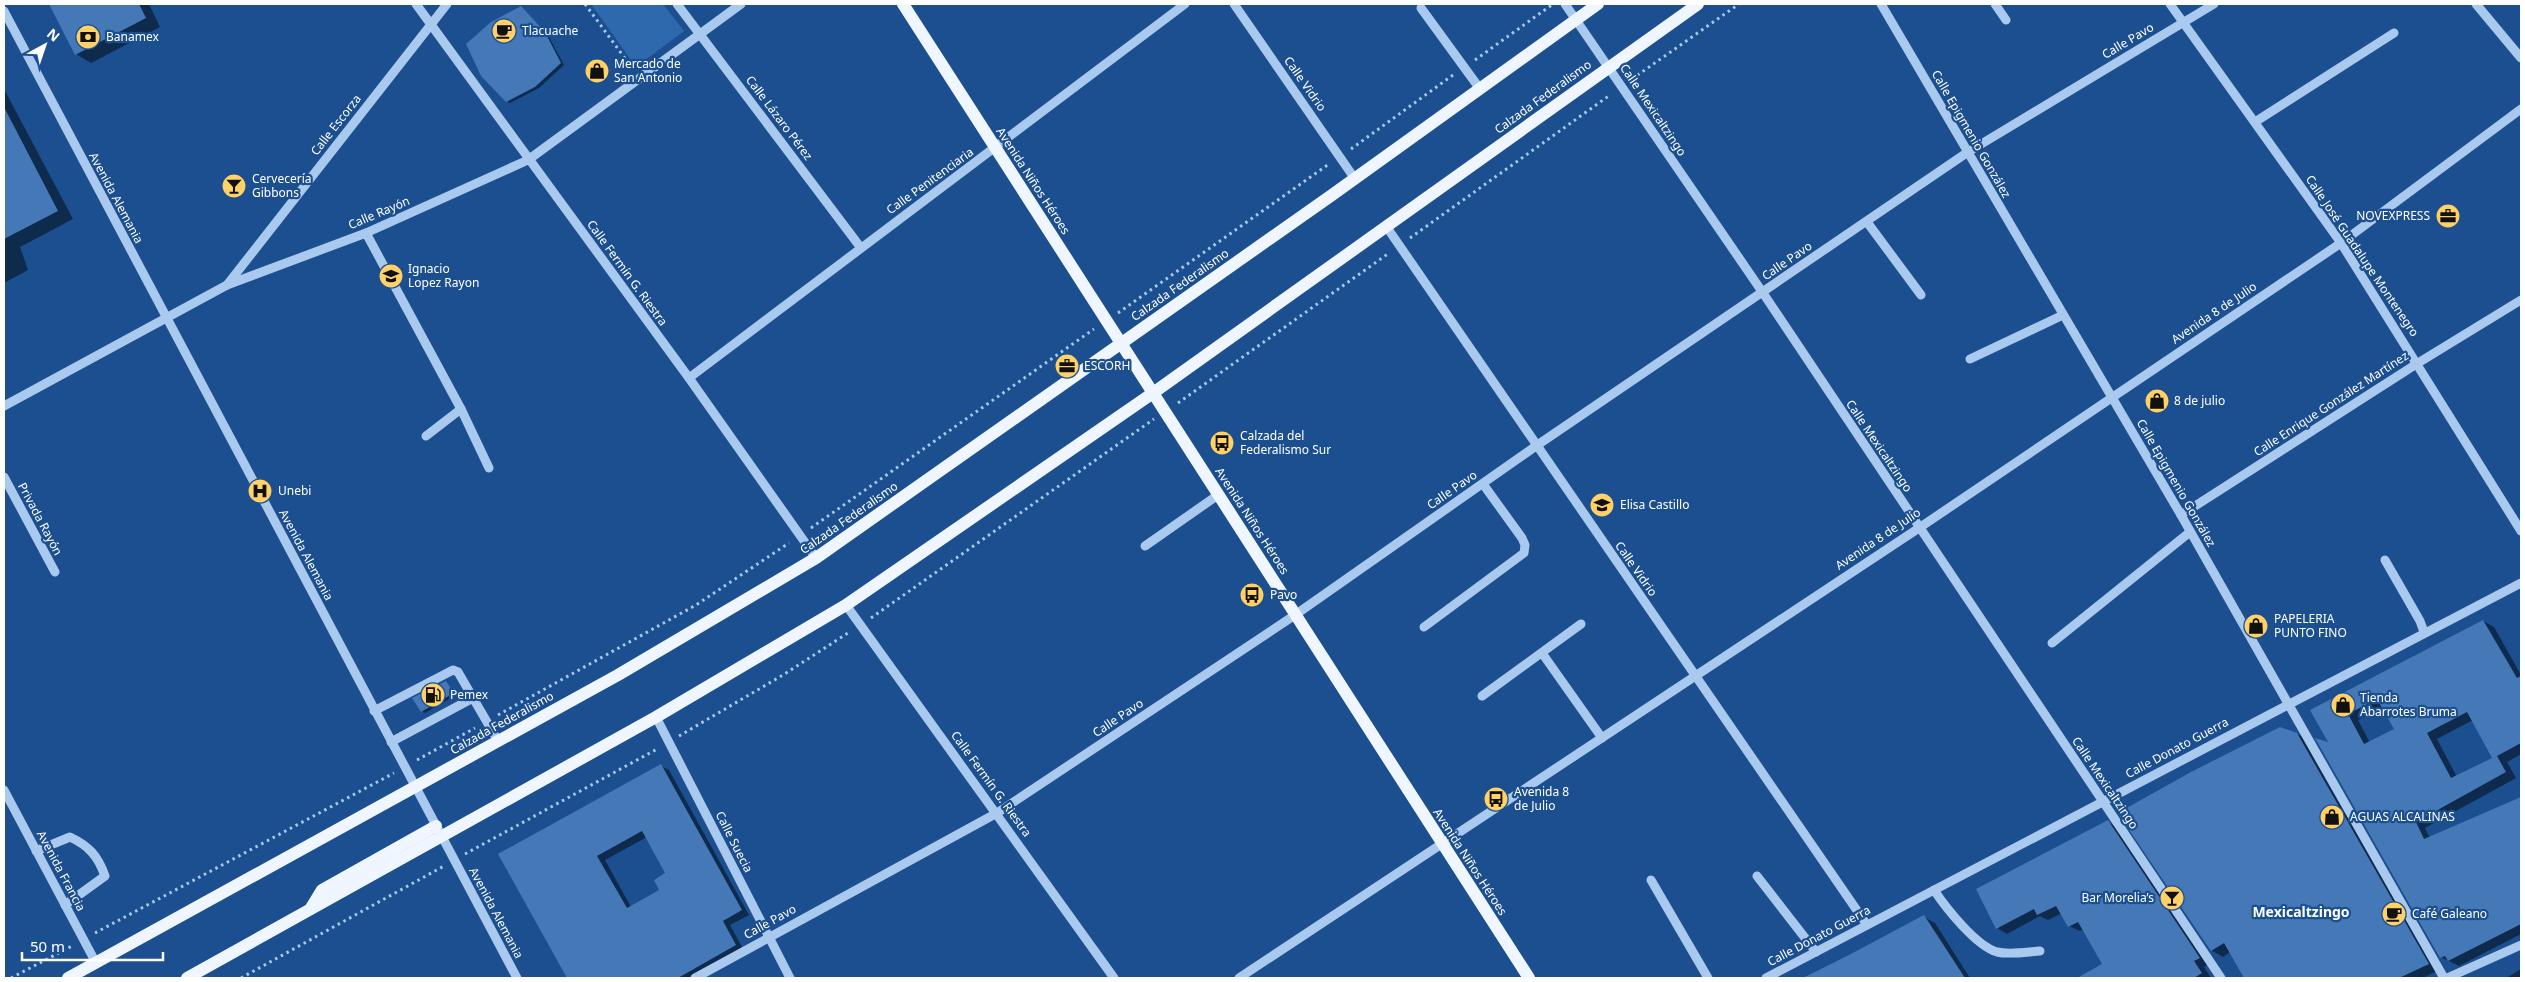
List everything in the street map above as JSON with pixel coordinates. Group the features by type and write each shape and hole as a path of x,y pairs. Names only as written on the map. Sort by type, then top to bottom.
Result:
{"main road":[{"name":"Avenida Niños Héroes","path":"903,4 1529,978"},
{"name":"Calzada Federalismo","path":"68,978 618,675 816,558 1355,179 1598,4"},
{"name":"Calzada Federalismo","path":"187,978 310,910 439,832 656,717 846,605 1153,393 1698,4"}],"street":[{"name":"Calle Fermín G. Riestra","path":"416,4 528,160 689,378 816,558"},
{"name":"Calle Escorza","path":"226,285 447,4"},
{"name":"Calle Lázaro Pérez","path":"678,4 861,248"},
{"name":"Calle Rayón","path":"4,406 226,285 366,233 528,160 741,4"},
{"name":"Calle Penitenciaria","path":"689,378 1185,4"},
{"name":"Calle Vidrio","path":"1234,4 1355,179"},
{"name":"Calle Mexicaltzingo","path":"1565,4 1763,293 2221,978"},
{"name":"Calle Epigmenio González","path":"1880,4 2181,515 2446,978"},
{"path":"1995,4 2006,20"},
{"name":"Calle José Guadalupe Montenegro","path":"2170,4 2341,243 2418,363 2521,532"},
{"name":"Calle Pavo","path":"694,978 997,813 1295,615 1536,446 1968,152 2214,4"},
{"path":"2476,4 2521,58"},
{"path":"1421,8 1480,89"},
{"name":"Avenida Alemania","path":"4,11 517,978"},
{"path":"2254,122 2394,33"},
{"name":"Avenida 8 de Julio","path":"1239,978 1919,528 2341,243 2521,109"},
{"path":"1866,222 1921,295"},
{"name":"Calle Vidrio","path":"1386,226 1867,925"},
{"path":"366,233 461,410 489,468"},
{"name":"Calle Enrique González Martínez","path":"2181,515 2418,363 2521,300"},
{"path":"1970,360 2063,315"},
{"path":"426,436 461,410"},
{"name":"Privada Rayón","path":"4,477 55,572"},
{"path":"1424,627 1524,552 1525,545 1522,538 1483,484"},
{"path":"1145,546 1218,495"},
{"path":"2052,643 2190,532"},
{"path":"2385,560 2420,620 2424,632"},
{"name":"Calle Donato Guerra","path":"1766,978 2424,632 2521,583"},
{"name":"Calle Fermín G. Riestra","path":"846,605 1114,978"},
{"path":"1482,696 1581,624"},
{"path":"1542,652 1602,738"},
{"path":"374,711 453,670 458,672 498,741"},
{"path":"391,742 473,698"},
{"name":"Calle Suecia","path":"656,717 790,978"},
{"name":"Avenida Francia","path":"4,790 96,964"},
{"path":"36,851 70,838 86,845 100,860 105,876 65,905"},
{"path":"1757,876 1816,952"},
{"path":"1651,880 1708,978"},
{"path":"1934,890 1946,906 1987,948 2009,953 2040,951"},
{"path":"2446,978 2521,946"}],"path":[{"path":"585,4 639,79"}],"shaded area":[{"path":"591,4 663,4 684,31 636,67"}],"building":[{"name":"Banamex","path":"49,4 139,4 146,18 75,55"},
{"path":"521,6 545,32 561,63 535,87 506,102 481,76 466,44 491,22"},
{"path":"4,107 58,211 4,239"},
{"path":"2483,620 2517,678 2521,676 2521,743 2497,756 2506,772 2416,822 2424,839 2521,797 2521,924 2448,961 2445,956 2440,958 2315,738 2328,742 2310,710","holes":["2377,699 2394,729 2364,744 2348,714","2467,712 2492,758 2451,778 2427,733"]},
{"name":"Pemex","path":"446,681 454,693 421,712 412,698"},
{"path":"2280,727 2297,733 2429,964 2399,978 2244,978 2224,943 2211,951 2119,815 2124,812 2123,810 2191,772"},
{"path":"661,764 742,910 723,921 736,945 678,978 567,978 498,854","holes":["642,831 665,873 654,880 659,890 627,908 597,856"]},
{"path":"2108,820 2200,958 2194,961 2202,973 2194,978 2077,978 2102,964 2078,922 2068,927 2056,906 2037,915 2034,909 1996,929 1976,889"},
{"path":"1924,915 1965,978 1803,978 1849,955"}],"place":[{"name":"Tlacuache","path":"504,31"},
{"name":"Banamex","path":"88,37"},
{"name":"Mercado de San Antonio","path":"597,71"},
{"name":"Cervecería Gibbons","path":"234,186"},
{"name":"NOVEXPRESS","path":"2448,216"},
{"name":"Ignacio Lopez Rayon","path":"391,276"},
{"name":"ESCORH","path":"1067,366"},
{"name":"8 de julio","path":"2157,401"},
{"name":"Calzada del Federalismo Sur","path":"1222,443"},
{"name":"Unebi","path":"260,491"},
{"name":"Elisa Castillo","path":"1602,505"},
{"name":"Pavo","path":"1252,595"},
{"name":"PAPELERIA PUNTO FINO","path":"2256,626"},
{"name":"Pemex","path":"433,695"},
{"name":"Tienda Abarrotes Bruma","path":"2343,705"},
{"name":"Avenida 8 de Julio","path":"1496,799"},
{"name":"AGUAS ALCALINAS","path":"2332,817"},
{"name":"Bar Morelia’s","path":"2172,898"},
{"name":"Café Galeano","path":"2394,914"}],"district":[{"name":"Mexicaltzingo","path":"2301,912"}]}
